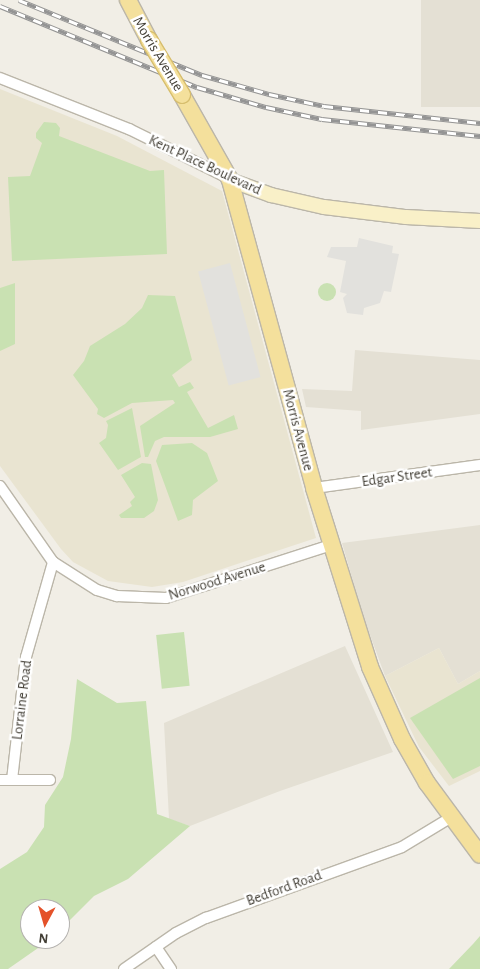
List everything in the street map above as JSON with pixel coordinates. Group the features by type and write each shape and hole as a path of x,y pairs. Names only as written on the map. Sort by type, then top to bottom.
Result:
{"main road":[{"name":"Morris Avenue","path":"128,0 230,180 314,488 370,667 392,718 450,818 480,855"}],"street":[{"name":"Kent Place Boulevard","path":"0,78 129,129 230,180 271,195 324,207 406,217 480,221"},
{"name":"Edgar Street","path":"314,488 480,465"},
{"name":"Norwood Avenue","path":"0,486 52,562 97,590 135,599 159,598 331,546"},
{"name":"Lorraine Road","path":"12,780 26,657 52,562"},
{"path":"0,780 50,780"},
{"name":"Bedford Road","path":"124,969 176,933 226,909 415,841 450,818"},
{"path":"156,947 171,969"}],"shaded area":[{"path":"421,0 480,0 480,107 421,107"},
{"path":"0,89 117,136 222,191 316,538 183,582 152,587 108,581 73,562 61,549 0,466"},
{"path":"359,238 393,246 392,253 399,254 391,292 384,291 380,303 364,308 363,315 347,313 343,298 347,294 340,292 346,261 327,257 331,247 357,247"},
{"path":"230,263 261,377 229,386 198,272"},
{"path":"355,350 480,360 480,414 361,430 361,411 306,407 302,389 352,391"},
{"path":"480,525 480,671 458,684 439,648 385,676 363,616 342,543"},
{"path":"345,646 393,752 280,791 190,826 169,819 164,723"},
{"path":"439,648 458,684 480,671 480,771 449,786 419,747 385,676"}],"green space":[{"path":"44,122 56,123 60,128 59,136 150,171 164,170 167,254 12,261 8,177 30,176 42,143 36,138 36,133"},
{"path":"15,283 15,344 0,351 0,288"},
{"path":"323,283 331,283 336,288 334,299 323,301 318,296 318,288"},
{"path":"148,295 175,296 192,360 172,375 179,387 190,382 194,388 187,392 208,428 234,415 238,429 210,437 164,437 155,441 148,457 145,457 140,426 175,403 173,400 132,403 104,418 97,414 98,409 73,375 84,361 90,346 125,324 142,308"},
{"path":"132,408 141,457 118,470 99,443 106,438 108,425 106,421"},
{"path":"192,443 207,453 218,481 193,500 192,515 178,521 156,461 162,445"},
{"path":"142,463 151,464 158,500 154,511 144,518 121,518 119,515 132,506 130,502 135,497 121,475"},
{"path":"184,632 190,686 162,689 156,635"},
{"path":"480,678 480,766 453,779 410,718"},
{"path":"77,679 117,703 146,701 157,814 190,826 128,879 94,896 70,920 70,899 20,899 20,949 37,949 8,969 0,969 0,869 27,852 44,827 45,805 63,777 71,739"},
{"path":"480,936 480,969 449,969 473,944"}],"railway":[{"path":"19,0 202,75 269,94 324,106 480,123"},
{"path":"0,6 197,87 266,107 322,119 480,136"}]}
